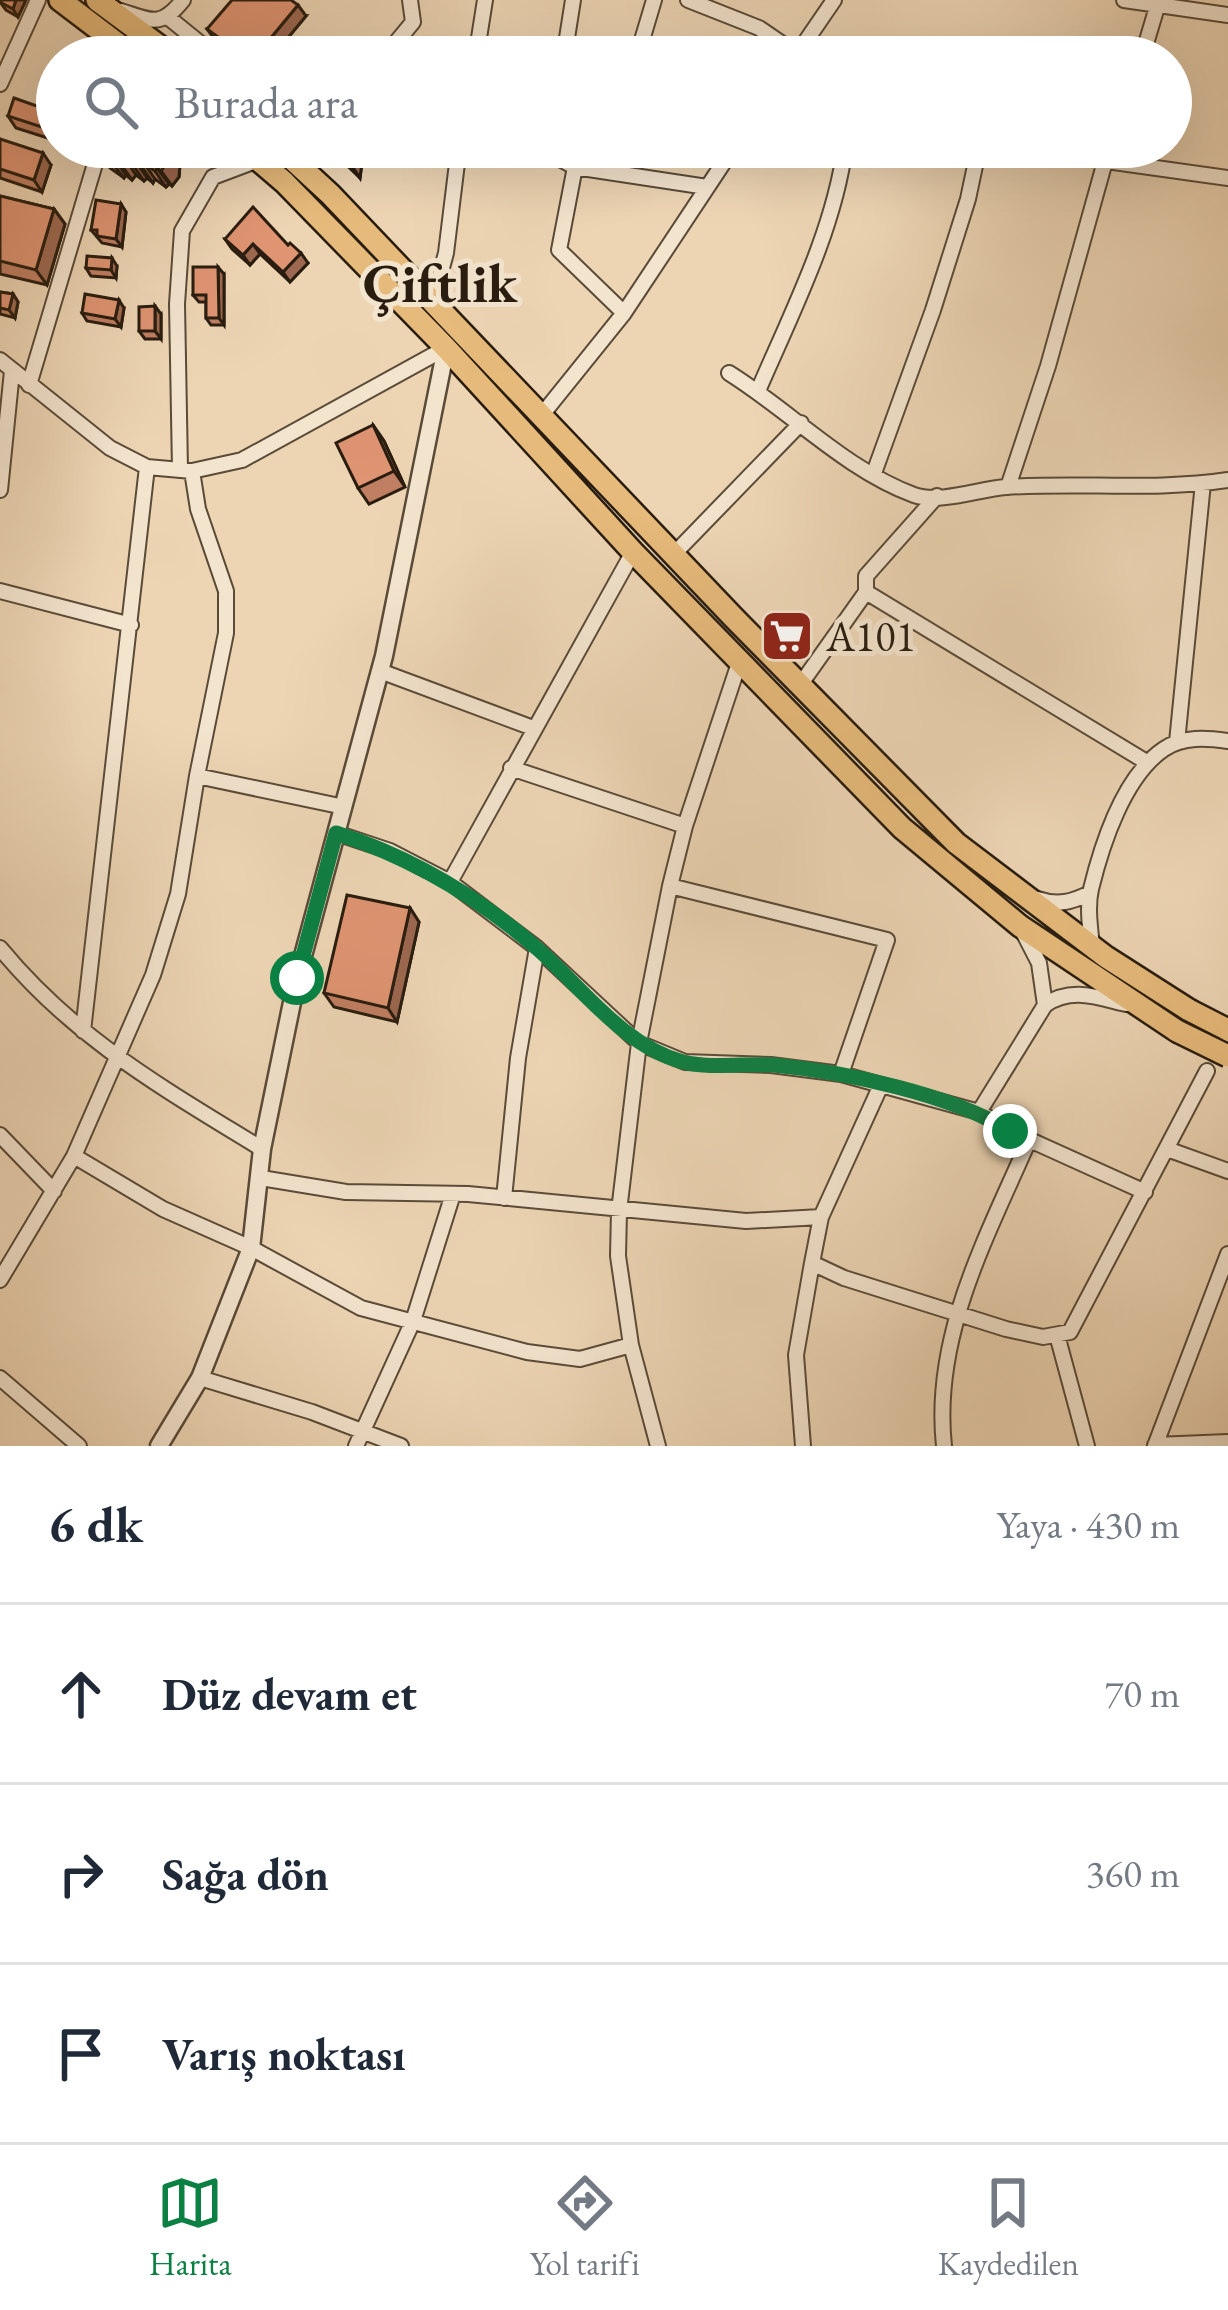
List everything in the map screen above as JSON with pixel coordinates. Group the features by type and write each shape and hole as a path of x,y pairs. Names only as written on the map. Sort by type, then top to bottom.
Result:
{"highway":[{"path":"60,0 106,36"},
{"path":"102,3 146,36"},
{"path":"259,168 446,348 633,552 902,828 1020,926 1134,1006 1228,1056"},
{"path":"300,168 956,843 1092,946 1228,1030"}],"street":[{"path":"0,84 38,0"},
{"path":"102,3 158,21 169,18 183,0"},
{"path":"401,36 413,22 410,0"},
{"path":"479,36 485,0"},
{"path":"567,36 573,0"},
{"path":"644,36 654,0"},
{"path":"688,0 770,36"},
{"path":"809,36 834,0"},
{"path":"1124,0 1228,15"},
{"path":"1148,36 1157,7"},
{"path":"169,18 191,36"},
{"path":"28,385 94,168"},
{"path":"213,177 224,168"},
{"path":"0,1280 74,1156 153,975 178,894 196,776 226,633 226,591 186,471 178,304 182,231 213,177 224,168"},
{"path":"433,301 446,253 456,168"},
{"path":"575,168 559,250 624,313"},
{"path":"582,168 707,187"},
{"path":"541,416 624,313 720,168"},
{"path":"758,391 823,229 839,168"},
{"path":"874,473 933,310 975,168"},
{"path":"1008,487 1048,366 1102,168"},
{"path":"1179,168 1228,178"},
{"path":"6,366 72,421 147,467 186,471 242,460 446,348"},
{"path":"159,1446 200,1378 251,1248 262,1149 297,978 380,671 446,348"},
{"path":"0,490 6,366"},
{"path":"729,373 874,473 922,498 1008,487 1228,480"},
{"path":"674,554 801,423"},
{"path":"83,1031 147,467"},
{"path":"1177,742 1203,483"},
{"path":"800,686 866,592 866,576 938,496"},
{"path":"450,882 633,552"},
{"path":"0,591 131,625"},
{"path":"866,592 1148,763"},
{"path":"658,1446 632,1345 618,1256 619,1211 639,1043 670,886 740,660"},
{"path":"380,671 533,728"},
{"path":"1092,946 1090,892 1137,774 1177,742 1228,741"},
{"path":"512,768 685,826"},
{"path":"196,776 344,807"},
{"path":"336,833 390,850 450,882 537,948 639,1043 685,1063 771,1065 841,1074 979,1112 1145,1192"},
{"path":"670,886 887,940 841,1074"},
{"path":"1016,890 1057,903 1090,892"},
{"path":"1020,926 1039,963 1045,1005"},
{"path":"0,948 34,989 114,1058 262,1149"},
{"path":"504,1198 518,1058 537,948"},
{"path":"979,1112 1045,1005 1060,994 1083,994 1134,1006"},
{"path":"812,1263 844,1278 1006,1329 1043,1337 1070,1332 1207,1071"},
{"path":"803,1446 796,1355 821,1217 881,1085"},
{"path":"0,1135 54,1191"},
{"path":"944,1446 947,1364 956,1311 1029,1140"},
{"path":"1167,1149 1228,1171"},
{"path":"74,1156 163,1209 251,1248 362,1308 527,1352 580,1359 632,1345"},
{"path":"261,1178 346,1192 453,1194 746,1221 821,1217"},
{"path":"360,1439 412,1321 453,1194"},
{"path":"1228,1254 1155,1445 1228,1442"},
{"path":"1057,1335 1087,1446"},
{"path":"0,1378 80,1446"},
{"path":"200,1378 312,1412 360,1439 401,1446"}],"building":[{"path":"232,0 291,0 298,5 272,36 216,36 207,29"},
{"path":"14,98 36,106 36,125 8,116"},
{"path":"0,139 36,151 34,180 0,169"},
{"path":"0,196 54,209 36,270 0,261"},
{"path":"96,200 121,204 116,239 97,236 97,230 91,230"},
{"path":"253,207 301,253 283,272 253,244 243,255 225,239"},
{"path":"87,256 112,258 111,270 86,268"},
{"path":"193,267 218,267 219,318 206,318 206,295 193,295"},
{"path":"0,292 13,294 9,310 0,308"},
{"path":"85,294 119,300 115,319 82,313"},
{"path":"155,306 155,331 139,331 139,307"},
{"path":"373,425 394,471 358,488 336,443"},
{"path":"347,895 410,908 388,1008 324,993"}],"place":[{"name":"A101","path":"787,636"}],"district":[{"name":"Çiftlik","path":"440,283"}],"route":[{"path":"297,978 336,833 390,850 450,882 537,948 639,1043 685,1063 771,1065 841,1074 979,1112 1010,1131"}]}
